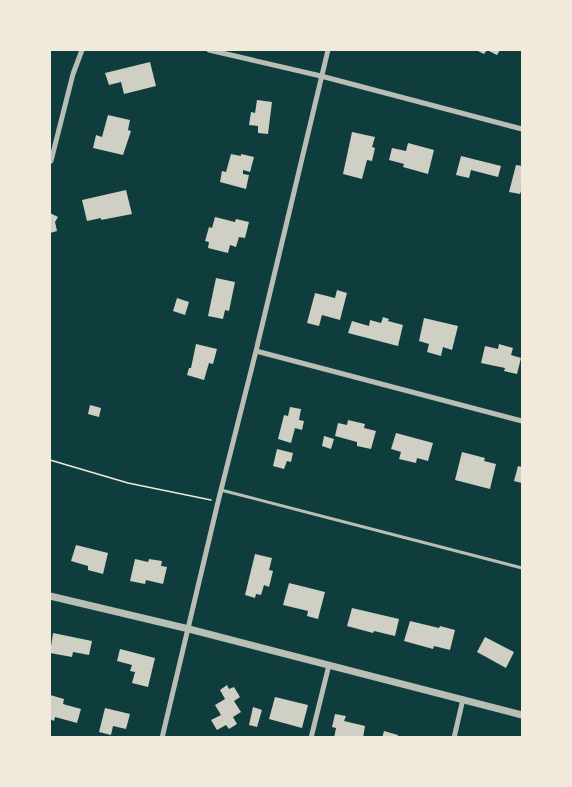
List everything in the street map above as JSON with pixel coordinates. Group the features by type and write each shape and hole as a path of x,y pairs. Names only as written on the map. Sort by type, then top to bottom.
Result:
{"street":[{"path":"51,162 73,74 82,50"},
{"path":"209,50 321,76 522,129"},
{"path":"162,738 328,50"},
{"path":"256,351 522,421"},
{"path":"50,596 522,714"},
{"path":"311,738 329,665"},
{"path":"454,738 463,699"}],"lane":[{"path":"221,490 522,568"}],"path":[{"path":"50,460 128,483 218,502"}],"building":[{"path":"487,50 500,50 497,55"},
{"path":"150,62 156,86 124,94 121,82 109,85 105,73"},
{"path":"257,100 272,102 268,134 258,133 258,126 249,125 251,112 255,113"},
{"path":"108,115 130,120 128,130 131,131 123,155 93,148 96,135 102,137"},
{"path":"352,132 375,137 372,161 367,160 362,179 343,174"},
{"path":"408,143 434,150 428,174 403,167 404,164 389,160 392,148 406,151"},
{"path":"231,154 254,157 250,172 243,170 243,174 249,175 246,189 220,182 222,171 226,172"},
{"path":"461,156 501,166 498,177 471,170 469,178 456,175"},
{"path":"516,165 522,166 520,194 509,192"},
{"path":"126,190 132,214 87,221 82,200"},
{"path":"50,213 58,217 55,222 57,231 50,233"},
{"path":"215,217 235,222 236,219 249,222 245,238 239,237 236,247 230,245 228,253 208,248 209,242 205,241"},
{"path":"216,278 235,282 229,311 225,310 223,319 208,316"},
{"path":"337,290 347,293 340,320 322,315 319,326 307,323 315,293 335,298"},
{"path":"177,298 189,302 185,315 173,311"},
{"path":"383,317 389,319 388,321 403,325 398,346 348,333 352,321 369,326 370,320 381,323"},
{"path":"424,318 458,326 452,350 443,347 441,356 427,352 429,344 419,341"},
{"path":"196,344 217,349 213,364 209,363 204,380 187,375 191,368"},
{"path":"499,344 513,348 511,355 521,358 517,374 504,371 505,368 481,363 485,346 498,349"},
{"path":"90,405 101,408 99,417 88,414"},
{"path":"290,407 301,409 299,420 304,421 302,430 295,428 291,443 278,439 284,415 288,416"},
{"path":"348,420 365,424 364,428 376,431 371,449 357,446 357,442 335,436 338,423 347,425"},
{"path":"396,433 433,443 428,461 417,458 416,463 399,459 401,452 391,449"},
{"path":"324,436 334,439 331,449 322,446"},
{"path":"277,449 293,453 291,462 287,461 284,469 273,466"},
{"path":"462,452 485,458 484,461 496,464 490,489 455,480"},
{"path":"518,466 522,467 522,483 514,481"},
{"path":"76,545 108,553 103,574 88,570 88,566 71,561"},
{"path":"255,554 272,558 269,570 273,571 269,587 264,585 261,595 256,594 255,598 245,595"},
{"path":"135,559 148,562 149,559 162,561 161,566 167,567 163,584 146,580 145,584 130,581"},
{"path":"289,583 325,592 318,619 307,616 308,611 283,605"},
{"path":"352,608 399,619 395,636 347,626"},
{"path":"410,621 455,630 450,650 434,646 433,649 404,641"},
{"path":"53,633 92,641 89,655 73,652 72,657 50,653"},
{"path":"485,637 514,652 506,668 477,652"},
{"path":"120,649 155,658 148,687 132,683 135,672 130,671 132,665 117,661"},
{"path":"227,685 229,689 234,687 240,697 234,701 241,712 233,717 237,724 229,729 226,725 217,730 211,720 221,715 215,705 225,699 220,690"},
{"path":"50,695 64,699 63,704 81,709 77,723 55,717 54,721 50,719"},
{"path":"275,697 308,705 302,728 269,719"},
{"path":"253,707 262,710 257,727 249,725"},
{"path":"105,708 130,714 126,729 113,726 111,735 99,732"},
{"path":"335,714 346,716 344,721 365,726 363,738 334,738 336,728 332,727"},
{"path":"384,731 398,735 397,738 382,738"}]}
